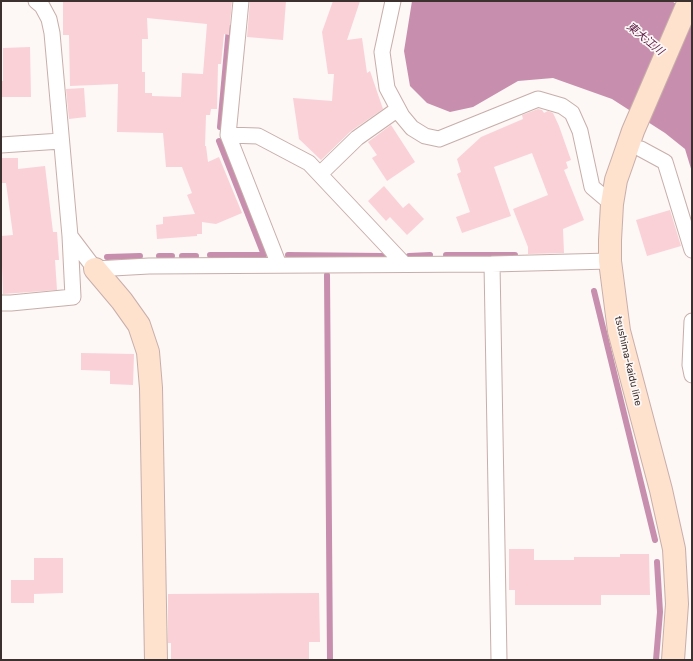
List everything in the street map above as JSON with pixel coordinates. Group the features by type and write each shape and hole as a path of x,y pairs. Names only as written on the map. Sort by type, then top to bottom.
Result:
{"main road":[{"name":"tsushima-kaidu line","path":"673,660 677,604 674,549 661,490 619,331 610,261 612,204 616,180 637,140 689,2"},
{"path":"95,269 122,301 139,326 148,352 151,388 156,660"}],"street":[{"path":"1,303 73,297 70,236 52,33 49,19 42,6 36,1"},
{"path":"241,1 228,135 279,265"},
{"path":"393,1 382,52 387,88 402,116 412,128 425,136 439,139 538,99 552,102 562,106 572,113 580,131 592,187 612,204"},
{"path":"320,174 356,138 398,109"},
{"path":"228,135 258,136 309,163 404,264"},
{"path":"637,140 665,162 692,250"},
{"path":"1,145 61,141"},
{"path":"70,236 95,269 137,267 492,264 610,261"},
{"path":"492,264 498,660"},
{"path":"692,321 690,365 692,375"}],"water":[{"name":"東大江川","path":"412,1 672,1 692,16 692,172 685,149 665,133 612,99 553,78 518,81 473,107 450,112 427,103 410,86 404,51"}],"building":[{"path":"63,1 232,1 229,35 224,34 221,64 218,64 217,109 211,109 210,115 206,115 205,146 208,162 219,157 242,213 216,224 202,222 202,234 197,234 197,236 157,239 156,225 163,224 163,217 195,214 187,195 192,193 182,167 166,167 163,133 117,132 118,84 70,86 69,35 63,35","holes":["147,18 207,24 203,74 182,73 181,97 152,96 152,93 145,93 145,72 142,72 142,39 148,39"]},
{"path":"250,1 286,1 283,40 247,37"},
{"path":"333,1 360,1 347,40 362,38 367,73 370,71 383,109 351,131 321,160 299,139 293,98 332,101 334,74 328,74 322,32"},
{"path":"30,47 31,97 1,97 1,81 3,81 3,48"},
{"path":"84,88 86,117 69,119 66,89"},
{"path":"538,109 542,110 544,113 548,111 553,113 559,126 571,160 566,162 568,168 564,170 584,220 563,229 564,253 528,254 528,247 513,209 548,195 532,153 494,167 511,216 462,233 456,217 470,212 457,174 461,172 457,159 481,137 523,119 522,115"},
{"path":"391,125 415,162 387,181 372,158 377,155 368,142"},
{"path":"1,158 18,158 18,169 45,166 53,232 57,232 59,260 55,260 57,290 3,294 1,236 13,235 6,183 1,183"},
{"path":"384,186 403,208 409,203 424,219 407,235 390,217 386,221 368,201"},
{"path":"670,210 681,246 647,256 636,220"},
{"path":"81,353 134,354 133,385 110,384 110,371 81,370"},
{"path":"509,549 534,549 534,560 574,560 574,557 620,557 620,554 649,554 650,595 601,595 601,605 515,605 515,590 509,590"},
{"path":"34,558 63,558 63,593 34,594"},
{"path":"11,580 34,580 34,603 11,603"},
{"path":"319,593 320,642 309,642 309,660 171,660 171,643 168,643 168,594"}],"waterway":[{"path":"220,127 229,28"},
{"path":"210,255 264,255 219,141"},
{"path":"288,255 382,256"},
{"path":"409,256 430,255"},
{"path":"446,255 515,255"},
{"path":"107,257 140,256"},
{"path":"159,256 172,256"},
{"path":"182,256 196,256"},
{"path":"327,275 330,660"},
{"path":"594,291 655,540"},
{"path":"656,660 660,612 657,562"}]}
